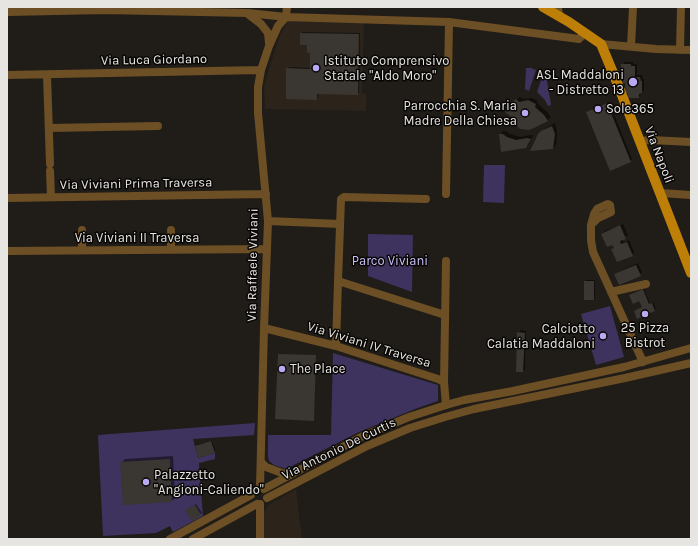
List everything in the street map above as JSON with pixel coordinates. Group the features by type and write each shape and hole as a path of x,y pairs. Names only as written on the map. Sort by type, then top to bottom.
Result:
{"main road":[{"path":"543,7 558,12 569,22 601,44"},
{"name":"Via Napoli","path":"601,44 690,267"}],"street":[{"path":"65,11 74,7"},
{"path":"140,7 152,11"},
{"name":"Via Raffaele Viviani","path":"262,488 261,462 264,328 268,221 258,113 258,87 261,70 269,46 278,26 286,17 287,7"},
{"path":"631,46 633,7"},
{"path":"680,50 681,7"},
{"path":"7,12 152,11 248,13 286,17 449,22 579,39 585,33"},
{"path":"248,13 262,24 268,33 269,46"},
{"path":"446,194 449,22"},
{"path":"565,37 569,34 571,28 569,22"},
{"path":"601,44 656,49 691,50"},
{"name":"Via Luca Giordano","path":"7,75 261,70"},
{"path":"47,75 51,197"},
{"path":"49,128 158,126"},
{"path":"640,141 651,140 691,142"},
{"path":"660,193 691,195"},
{"name":"Via Viviani Prima Traversa","path":"7,198 266,194"},
{"path":"336,346 340,199 344,197 426,199"},
{"path":"268,221 340,224"},
{"path":"591,225 593,252 643,362"},
{"path":"82,230 82,250"},
{"path":"171,230 171,249"},
{"name":"Via Viviani II Traversa","path":"7,251 267,248"},
{"path":"444,382 446,261"},
{"path":"338,281 445,316"},
{"path":"612,292 646,284"},
{"name":"Via Viviani IV Traversa","path":"264,328 336,346 444,382 446,405"},
{"name":"Via Antonio De Curtis","path":"170,539 251,495 254,489 262,488 363,436 409,417 464,400 624,367 690,347"},
{"name":"Via Antonio De Curtis","path":"193,539 357,451 410,428 445,417 691,363"},
{"path":"513,391 515,401"},
{"path":"261,462 266,467 282,473 291,474"},
{"path":"262,488 267,493 267,498"},
{"path":"251,495 252,499 259,504 260,539"}],"shaded area":[{"name":"Istituto Comprensivo Statale \"Aldo Moro\"","path":"289,20 364,22 362,93 366,94 366,111 265,109 264,87 267,75 280,35"},
{"path":"296,489 302,539 263,539 263,514 265,510 270,504"}],"green space":[{"path":"526,68 536,70 529,91 525,89"},
{"path":"545,69 551,105 548,106 545,100 537,92"},
{"path":"484,165 505,165 504,203 483,202"},
{"name":"Parco Viviani","path":"368,234 413,235 412,292 368,276"},
{"name":"Calciotto Calatia Maddaloni","path":"610,306 624,357 596,365 581,314"},
{"path":"333,353 438,385 438,401 359,432 286,469 274,465 269,461 268,457 268,435 331,435"},
{"path":"255,423 254,435 193,439 198,458 215,453 215,459 199,463 203,516 173,532 170,526 156,533 103,536 98,435"}],"building":[{"path":"300,33 359,34 358,95 317,94 317,100 286,99 286,68 310,69 310,53 307,53 307,45 300,45"},
{"name":"ASL Maddaloni - Distretto 13","path":"621,64 631,64 631,66 635,66 635,77 640,77 642,81 642,93 639,94 639,98 628,98 625,83 623,83 623,77 621,77"},
{"name":"Parrocchia S. Maria Madre Della Chiesa","path":"516,99 519,102 528,100 536,104 535,107 548,121 529,130 520,129 516,125 513,118 505,112 509,104"},
{"path":"607,103 631,162 610,171 586,112"},
{"path":"552,126 555,134 553,149 530,151 538,134"},
{"path":"499,134 503,134 516,140 527,138 531,139 526,148 501,152"},
{"path":"620,225 626,239 620,241 621,244 627,242 633,256 617,262 611,249 614,248 612,245 607,247 601,234"},
{"path":"636,265 641,276 619,285 614,274"},
{"path":"584,281 594,281 594,300 584,300"},
{"path":"643,289 649,304 652,303 655,311 637,319 634,311 642,307 639,301 633,304 629,295"},
{"path":"517,332 525,333 523,372 516,372"},
{"path":"278,354 316,355 314,421 275,419"},
{"path":"211,441 215,453 198,458 195,446"},
{"name":"Palazzetto \"Angioni-Caliendo\"","path":"170,459 172,502 123,505 120,462"},
{"path":"195,505 201,515 192,521 185,510"}],"place":[{"name":"Istituto Comprensivo Statale \"Aldo Moro\"","path":"316,68"},
{"name":"ASL Maddaloni - Distretto 13","path":"633,82"},
{"name":"Sole365","path":"598,109"},
{"name":"Parrocchia S. Maria Madre Della Chiesa","path":"525,113"},
{"name":"25 Pizza Bistrot","path":"645,314"},
{"name":"Calciotto Calatia Maddaloni","path":"603,336"},
{"name":"The Place","path":"282,369"},
{"name":"Palazzetto \"Angioni-Caliendo\"","path":"146,482"}]}
